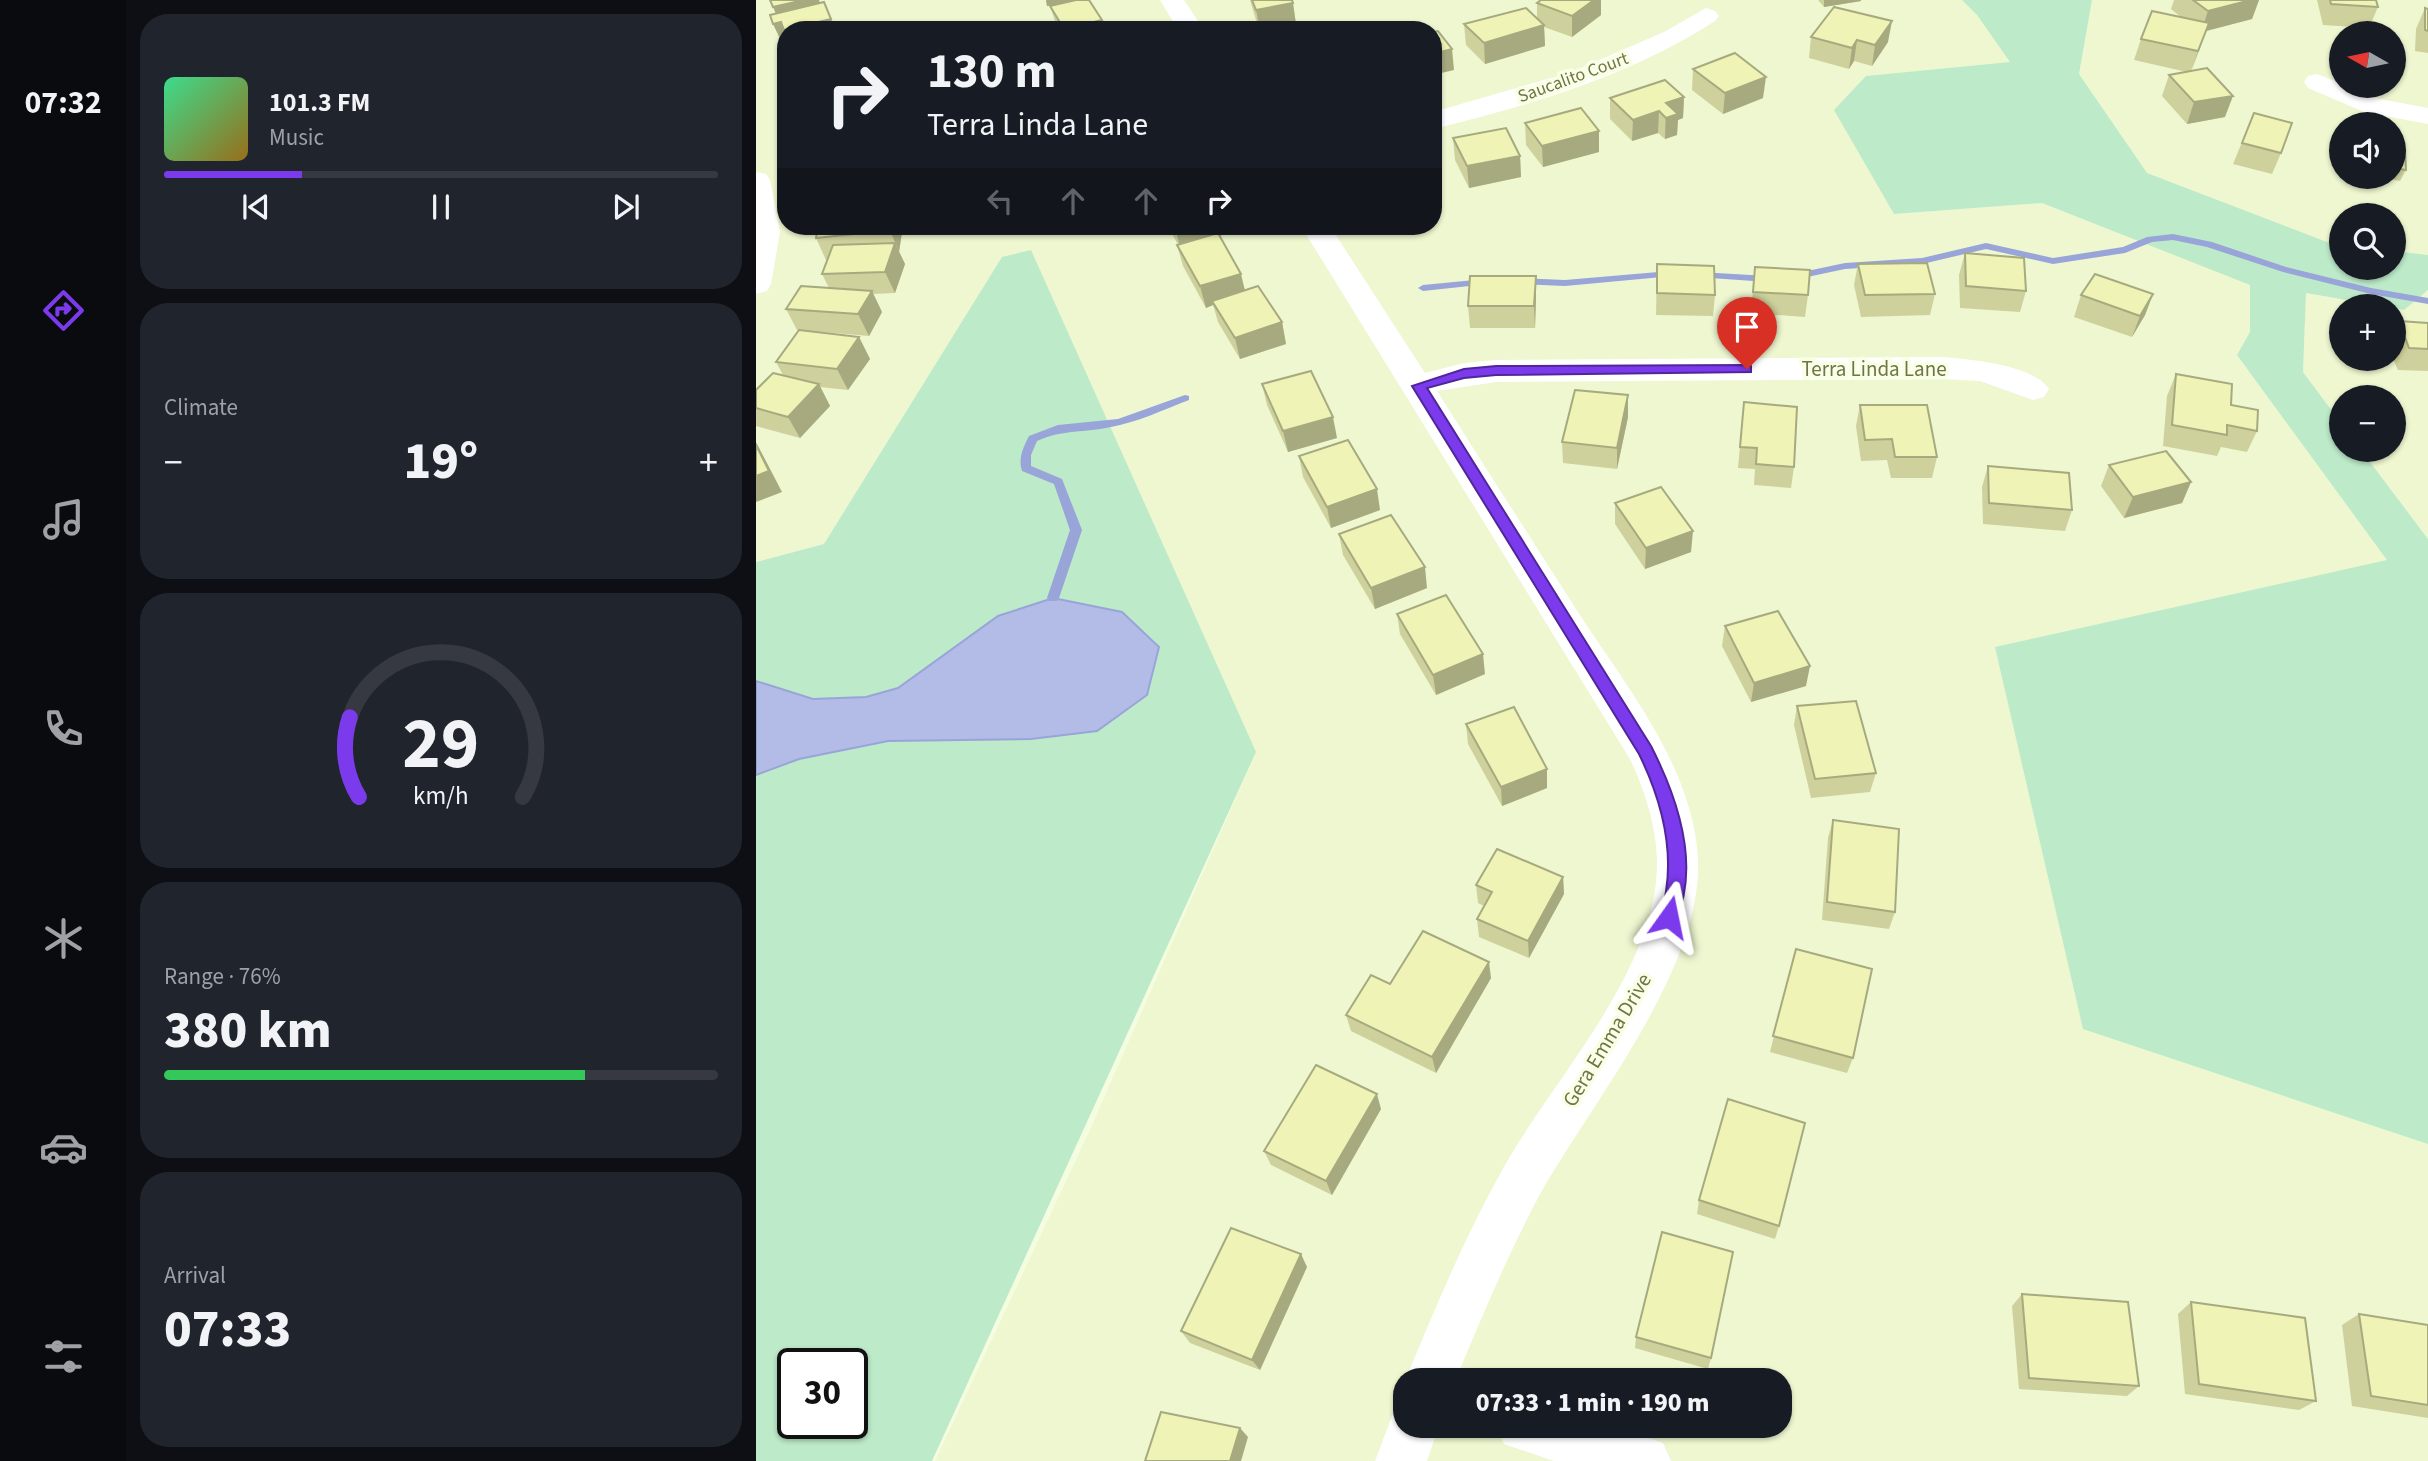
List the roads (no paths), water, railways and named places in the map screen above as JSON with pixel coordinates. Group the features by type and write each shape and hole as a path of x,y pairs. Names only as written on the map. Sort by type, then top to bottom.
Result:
{"street":[{"path":"1172,0 1185,21"},
{"name":"Saucalito Court","path":"1442,118 1581,78 1673,37 1706,16"},
{"path":"2317,82 2373,106 2428,116"},
{"path":"756,180 765,213 766,249 756,284"},
{"name":"Gera Emma Drive","path":"1322,235 1646,751 1664,788 1676,840 1675,898 1657,954 1536,1157 1489,1242 1436,1368"},
{"name":"Terra Linda Lane","path":"1419,386 1464,374 1496,371 1942,368 1984,371 2033,389"},
{"path":"1401,1461 1409,1438"},
{"path":"1564,1438 1645,1461"}],"water":[{"path":"1053,598 1122,612 1159,647 1147,695 1097,731 1031,739 888,741 799,759 756,775 756,681 813,699 866,697 898,688 998,616"}],"waterway":[{"path":"1793,277 1845,266 1922,261 1986,246 2053,261 2125,250 2150,239 2173,237 2209,244 2283,269 2371,291 2428,301"},
{"path":"1521,281 1565,283 1670,274"},
{"path":"1699,275 1768,279"},
{"path":"1423,288 1485,282"},
{"path":"1053,598 1076,530 1058,482 1026,468 1026,455 1033,439 1058,429 1119,422 1185,398"}]}
